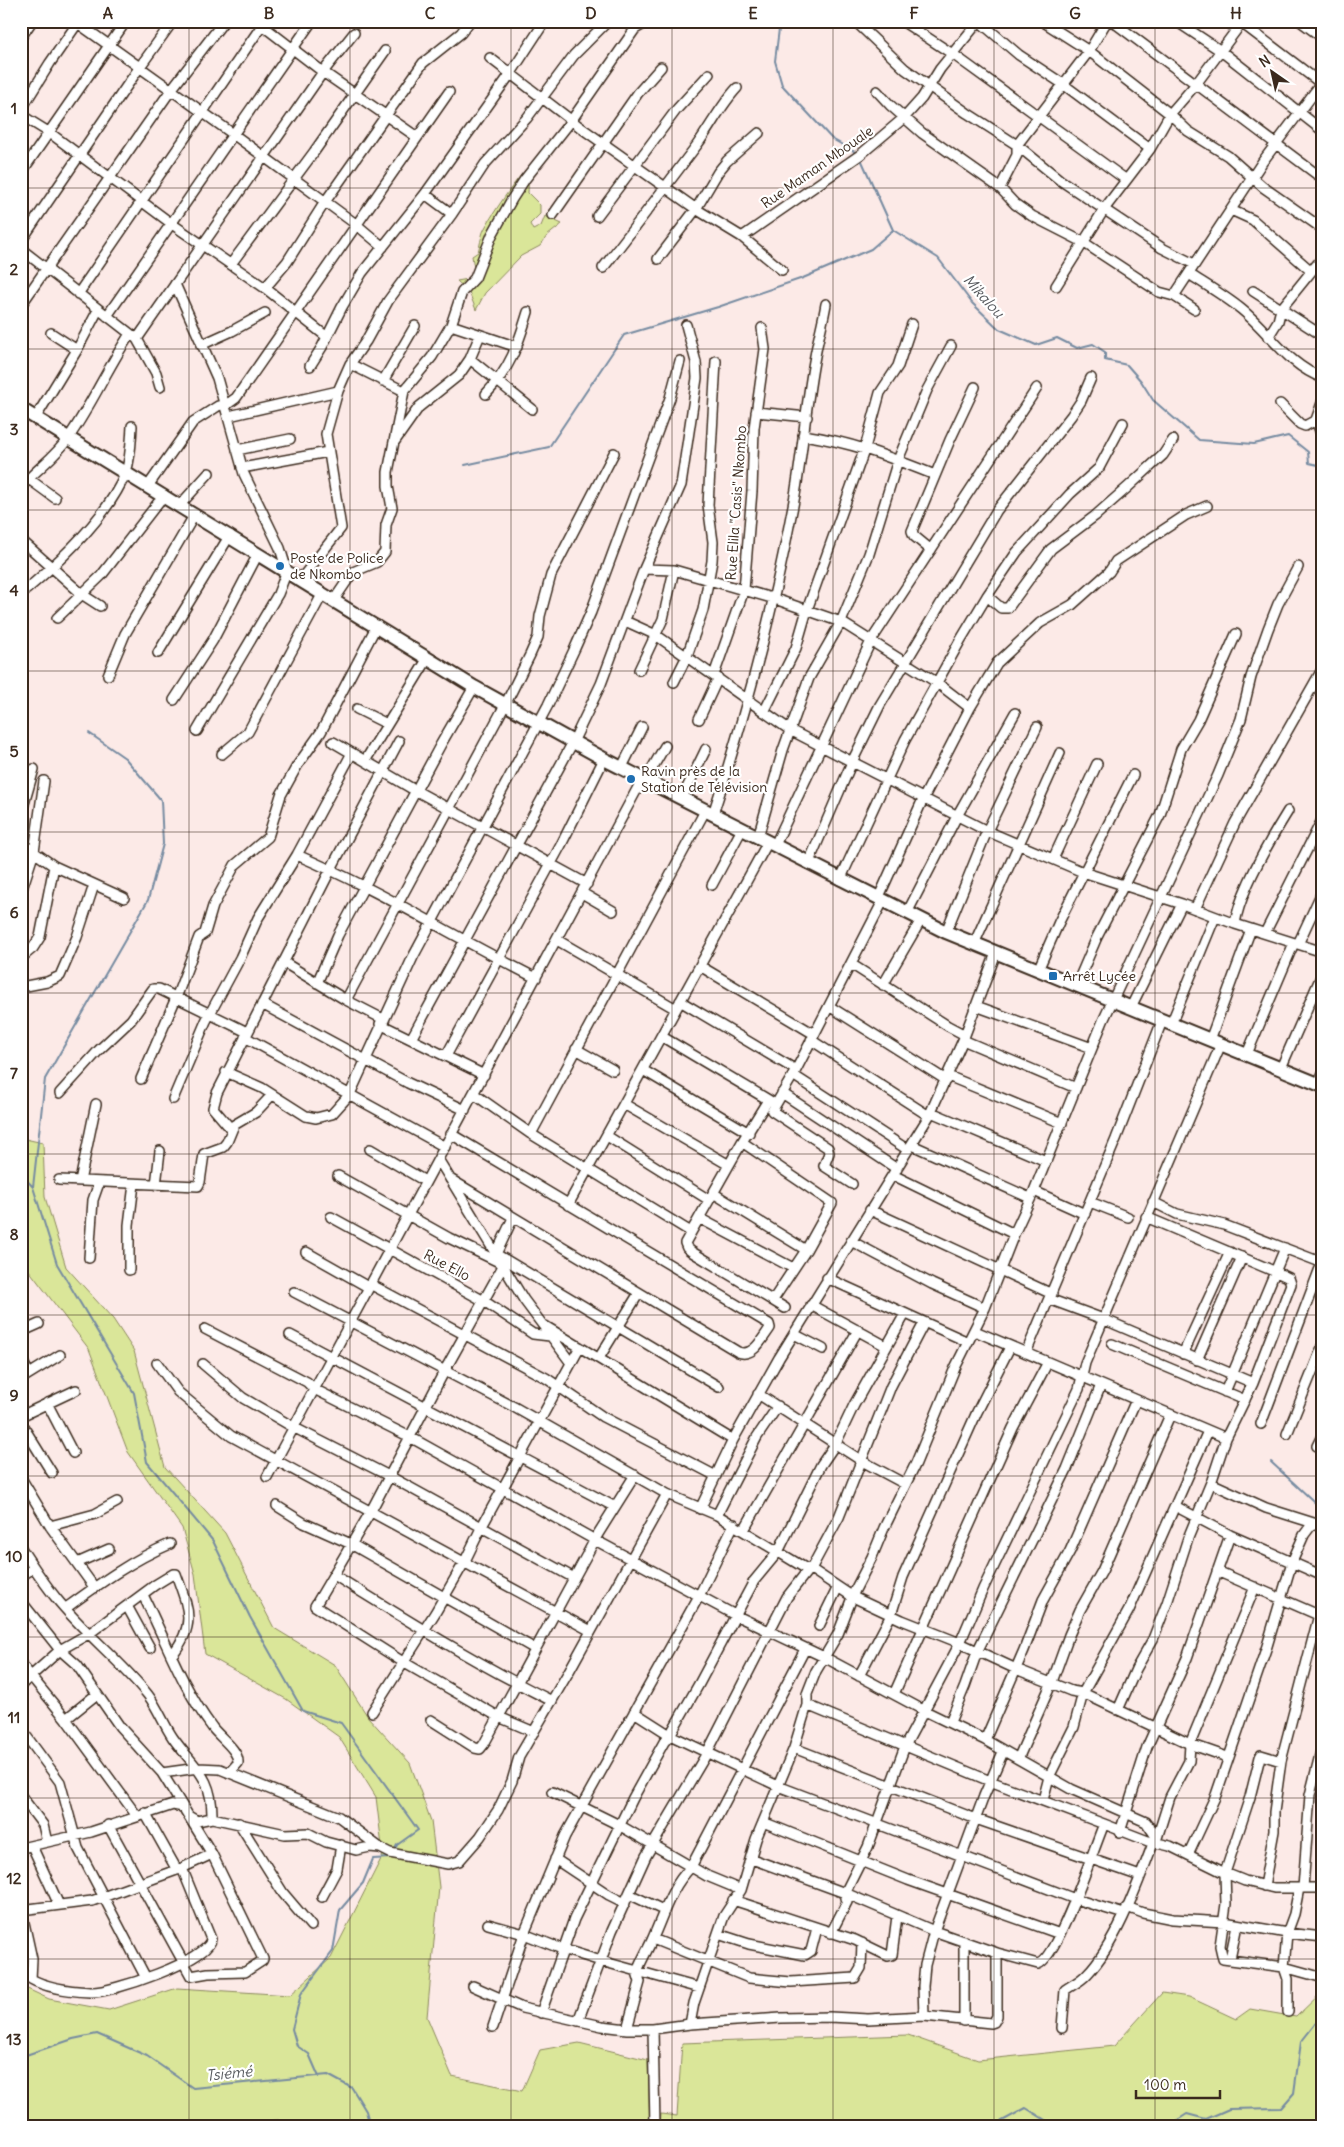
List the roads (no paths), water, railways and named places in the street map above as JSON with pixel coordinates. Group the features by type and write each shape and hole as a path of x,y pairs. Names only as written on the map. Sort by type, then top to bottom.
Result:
{"highway":[{"path":"21,408 377,625 474,687 604,759 946,932 1166,1023 1281,1068 1321,1081"}],"street":[{"path":"21,37 32,21"},
{"path":"21,173 126,21"},
{"path":"21,241 173,21"},
{"path":"21,305 48,269 171,90 224,21"},
{"path":"106,316 312,21"},
{"path":"265,288 287,262 325,202 423,63 460,33 470,21"},
{"path":"310,366 353,286 425,194 511,73 544,21"},
{"path":"302,579 341,528 328,452 327,426 338,391 350,364 388,301 452,214 484,164 527,118 574,55 608,21"},
{"path":"222,754 248,732 329,596 353,572 377,562 386,552 386,525 392,508 387,479 404,392 432,357 451,325 462,292 475,278 492,235 525,179 571,121 635,29 649,21"},
{"path":"855,21 905,69 967,114 1017,145 1060,180 1162,248 1194,264"},
{"path":"902,21 954,55 1125,179"},
{"path":"979,21 1019,55 1063,84 1150,149"},
{"name":"Rue Maman Mbouale","path":"742,237 860,155 905,117 930,86 940,69 954,55 979,21"},
{"path":"1042,21 1089,51 1170,114 1188,131 1228,156 1252,178 1323,228"},
{"path":"1000,188 1017,155 1017,145 1089,51 1107,21"},
{"path":"1112,21 1323,179"},
{"path":"1176,21 1221,51 1298,114 1323,131"},
{"path":"1300,21 1323,38"},
{"path":"327,337 265,288 172,224 50,133 21,115 22,108 77,22 357,225 383,247"},
{"path":"78,294 203,112 261,22 323,72 418,137"},
{"path":"1056,286 1104,208 1150,149 1170,114 1196,84 1241,22 1322,83 1276,143 1174,296"},
{"path":"21,487 52,459 69,438 112,361 174,284 323,72 354,33"},
{"path":"231,264 294,180 385,51"},
{"path":"490,58 571,121 696,209 742,237 782,270"},
{"path":"553,215 638,92 661,67"},
{"path":"598,216 677,109 709,74"},
{"path":"603,268 666,187 705,134 728,97 737,88"},
{"path":"877,91 922,133 1000,188 1015,204 1032,216 1083,242 1159,292 1174,296 1194,309"},
{"path":"148,486 193,422 218,406 225,405 236,398 449,92"},
{"path":"658,260 696,209 718,172 727,161 759,133"},
{"path":"425,194 452,214"},
{"path":"1231,210 1253,220 1311,271"},
{"path":"21,249 134,336 156,373 160,387"},
{"path":"1268,337 1278,321 1281,309 1323,257"},
{"path":"1189,274 1241,309 1294,362 1307,372 1323,378"},
{"path":"174,284 217,378 242,468 276,538 287,571 278,594 197,730"},
{"path":"1254,291 1323,336"},
{"path":"531,1134 616,974 709,812 741,729 746,700 762,650 775,599 795,493 814,356 826,304"},
{"path":"36,418 77,350 98,310"},
{"path":"486,394 506,371 517,347 528,312"},
{"path":"201,345 232,332 265,313"},
{"path":"411,1039 573,742 601,684 644,569 681,485 697,378 696,362 686,324"},
{"path":"764,712 789,664 865,448 880,393 898,366 912,324"},
{"path":"451,325 517,347"},
{"path":"383,381 415,326"},
{"name":"Rue Elila \"Casis\" Nkombo","path":"699,719 716,677 744,590 756,412 764,349 762,328"},
{"path":"51,333 77,350"},
{"path":"394,443 419,407 456,379 470,359 480,335"},
{"path":"767,842 790,730 809,678 841,622 869,554 898,460 927,390 951,346"},
{"path":"470,359 532,409"},
{"path":"226,1072 262,1088 306,1116 316,1118 332,1114 350,1094 382,1022 431,923 548,705 591,612 670,398 680,360"},
{"path":"674,682 703,610 713,542 708,505 716,361"},
{"path":"350,364 404,392"},
{"path":"809,862 852,762 880,705 997,510 1081,401 1091,378"},
{"path":"931,550 912,533 935,475 975,387"},
{"path":"568,1205 589,1170 821,745 871,641 1038,388"},
{"path":"228,416 338,391"},
{"path":"1323,400 1316,420 1323,439"},
{"path":"1280,404 1300,424 1305,426 1316,420"},
{"path":"756,412 807,417"},
{"path":"840,880 905,740 936,682 988,596 1024,545 1070,494 1099,468 1123,423"},
{"path":"21,594 52,567 101,513 112,497 126,472 130,453 132,426"},
{"path":"803,435 840,440 935,475"},
{"path":"237,450 290,439"},
{"path":"988,596 1001,608 1008,608 1051,549 1095,516 1128,487 1163,455 1173,440"},
{"path":"242,468 328,452"},
{"path":"346,1000 505,705 538,637 540,616 551,575 614,454"},
{"path":"180,505 208,472"},
{"path":"29,480 54,498"},
{"path":"58,618 102,576 164,495"},
{"path":"785,1308 689,1250 685,1243 742,1142 772,1102 782,1093 813,1037 851,964 924,799 970,708 997,663 1040,623 1072,606 1109,572 1116,561 1186,515 1207,506"},
{"path":"108,675 125,634 195,514"},
{"path":"158,653 230,535"},
{"path":"21,540 83,595 100,606"},
{"path":"174,700 217,632 258,554"},
{"path":"690,2024 699,1988 724,1916 741,1890 763,1822 794,1748 807,1705 808,1694 824,1657 838,1634 852,1597 906,1484 968,1342 975,1331 1092,1048 1218,775 1241,719 1251,677 1278,604 1298,567"},
{"path":"644,569 674,570 775,599 841,622 906,662 970,708"},
{"path":"639,670 663,619 674,570"},
{"path":"625,620 656,635 790,730 987,831 1083,872 1323,952"},
{"path":"141,1079 176,998 194,948 200,936 205,933 211,911 233,868 268,837 281,795 297,766 321,732 377,625"},
{"path":"1076,986 1097,937 1160,815 1181,749 1198,720 1236,634"},
{"path":"365,761 428,658"},
{"path":"1195,909 1235,824 1304,698 1323,668"},
{"path":"317,983 338,935 474,687"},
{"path":"357,709 387,724"},
{"path":"908,913 957,816 1015,713"},
{"path":"622,767 642,727"},
{"path":"946,932 987,831 1037,727"},
{"path":"231,1129 213,1108 226,1072 399,741"},
{"path":"333,742 416,791 587,884"},
{"path":"267,1477 425,1181 474,1094 644,778 664,746"},
{"path":"682,798 706,749"},
{"path":"174,1099 209,1015 240,958 258,918 297,856 352,753"},
{"path":"974,944 1060,753"},
{"path":"446,1056 550,865 604,759"},
{"path":"1053,859 1097,764"},
{"path":"21,814 34,769"},
{"path":"1038,970 1083,872 1133,775"},
{"path":"21,892 34,852 44,780"},
{"path":"1235,924 1237,909 1269,843 1288,810"},
{"path":"1264,933 1323,818"},
{"path":"712,885 742,829"},
{"path":"21,843 54,866 124,898"},
{"path":"297,856 331,869 398,903 431,923 536,978"},
{"path":"21,958 33,948 40,937 54,866"},
{"path":"21,987 47,982 60,976 77,937 94,885"},
{"path":"1247,1054 1296,944 1323,890"},
{"path":"582,893 613,911"},
{"path":"1131,1007 1182,904"},
{"path":"1026,1353 1166,1023 1215,917"},
{"path":"883,985 921,920"},
{"path":"831,1933 848,1902 845,1893 877,1824 906,1746 960,1643 983,1589 1055,1442 1082,1376 1085,1363 1153,1202 1215,1042 1251,929"},
{"path":"557,940 616,974 678,1005 794,1072 910,1148 1085,1214"},
{"path":"700,1509 733,1440 758,1394 827,1278 930,1114 964,1038 996,953"},
{"path":"283,962 411,1039 484,1075"},
{"path":"851,964 964,1038 1076,1088"},
{"path":"700,966 930,1114 1046,1161"},
{"path":"1281,1068 1323,972"},
{"path":"60,1093 99,1050 131,1020 150,991 155,988 246,1035 445,1147"},
{"path":"262,1004 464,1110"},
{"path":"829,1006 947,1078 1062,1123"},
{"path":"976,1006 1092,1048"},
{"path":"661,1036 772,1102"},
{"path":"576,1049 613,1070"},
{"path":"643,1070 749,1133"},
{"path":"782,1093 894,1172 1014,1234"},
{"path":"474,1094 531,1134 691,1232"},
{"path":"59,1180 198,1186 204,1154 223,1147 227,1142 231,1129 237,1122 256,1112 272,1095"},
{"path":"772,1102 773,1112 828,1148 829,1153 824,1163 827,1169 852,1184"},
{"path":"80,1182 96,1104"},
{"path":"624,1104 729,1165"},
{"path":"450,1179 744,1354 751,1353 770,1328 770,1324 451,1134"},
{"path":"607,1136 806,1250"},
{"path":"742,1142 832,1203 806,1250 773,1300"},
{"path":"370,1149 425,1181"},
{"path":"156,1185 160,1151"},
{"path":"438,1159 503,1265 550,1336 571,1363"},
{"path":"338,1176 448,1238 503,1265"},
{"path":"89,1258 94,1200 99,1183"},
{"path":"129,1270 129,1225 134,1184"},
{"path":"1090,1202 1128,1217"},
{"path":"1153,1202 1177,1214 1224,1225 1322,1263 1261,1424"},
{"path":"870,1210 1050,1297 1252,1383"},
{"name":"Rue Ello","path":"331,1217 484,1301 533,1334 550,1336"},
{"path":"1118,1710 1136,1668 1153,1639 1226,1438 1252,1383 1291,1284 1288,1278 1276,1272 1146,1217"},
{"path":"496,1254 513,1218"},
{"path":"699,1218 793,1268"},
{"path":"851,1242 932,1284 985,1308"},
{"path":"1225,1392 1286,1248"},
{"path":"306,1252 465,1334 558,1386 603,1417 716,1476"},
{"path":"1184,1354 1230,1252"},
{"path":"496,1254 719,1387"},
{"path":"1197,1360 1242,1257"},
{"path":"503,1265 371,1511 314,1606 403,1662 499,1717 534,1732"},
{"path":"827,1278 968,1342"},
{"path":"294,1292 514,1407 667,1494 718,1515 852,1597 1016,1669 1083,1693 1190,1744 1227,1757"},
{"path":"599,1358 639,1293"},
{"path":"811,1305 886,1346"},
{"path":"541,2013 562,1949 591,1882 620,1825 664,1742 700,1684 754,1581 778,1552 821,1465 836,1443 886,1346 905,1314"},
{"path":"541,1323 733,1440"},
{"path":"578,2021 625,1903 653,1845 707,1753 787,1597 809,1569 839,1517 891,1386 924,1323"},
{"path":"21,1332 39,1324"},
{"path":"205,1329 410,1437 735,1615 824,1657 925,1711 985,1740 1003,1752 1087,1797 1127,1812 1146,1822 1156,1840"},
{"path":"744,1530 858,1330"},
{"path":"975,1331 1226,1438"},
{"path":"794,1334 823,1349"},
{"path":"290,1335 615,1507"},
{"path":"1112,1344 1244,1400"},
{"path":"1287,1434 1323,1345"},
{"path":"859,1676 891,1615 904,1577 977,1412 1010,1346"},
{"path":"372,1712 465,1561 481,1528 580,1347"},
{"path":"21,1358 25,1376 60,1355"},
{"path":"894,1694 1013,1428 1048,1362"},
{"path":"157,1363 178,1392 231,1436 465,1561 591,1631"},
{"path":"203,1364 242,1398 574,1578"},
{"path":"950,1722 965,1686 976,1652 1067,1469 1101,1385"},
{"path":"21,1416 76,1390"},
{"path":"758,1394 862,1461 906,1484"},
{"path":"985,1740 1043,1600 1070,1551 1136,1400"},
{"path":"47,1403 73,1453"},
{"path":"718,1515 757,1437 778,1406"},
{"path":"1018,1759 1052,1682 1073,1626 1102,1571 1170,1415"},
{"path":"21,1423 52,1473"},
{"path":"1043,1800 1049,1777 1066,1745 1083,1693 1128,1610 1208,1431"},
{"path":"1317,1446 1323,1434"},
{"path":"431,1720 480,1749 595,1540 635,1475"},
{"path":"21,1478 50,1526 94,1587"},
{"path":"1211,1483 1266,1508 1323,1526"},
{"path":"190,1817 197,1821 212,1818 286,1834 308,1833 326,1842 356,1850 370,1847 380,1848 448,1864 459,1861 480,1837 498,1810 512,1780 519,1756 552,1701 667,1494"},
{"path":"50,1526 95,1514 117,1502"},
{"path":"277,1506 304,1523 351,1544 445,1596 535,1649"},
{"path":"1175,1506 1230,1535 1323,1576"},
{"path":"1188,1855 1216,1795 1227,1757 1255,1682 1292,1562 1304,1535 1313,1523"},
{"path":"493,2027 524,1934 565,1836 699,1596 734,1524"},
{"path":"1120,1832 1147,1747 1157,1728 1196,1632 1230,1535"},
{"path":"66,1608 94,1587 148,1553 170,1544"},
{"path":"21,1548 56,1599 126,1669 149,1697 174,1739 198,1768 212,1799 212,1818"},
{"path":"77,1563 109,1549"},
{"path":"21,1576 34,1568"},
{"path":"1217,1571 1321,1616 1281,1761 1274,1812 1274,1831 1264,1886"},
{"path":"21,1685 60,1650 90,1633 173,1574 176,1574 189,1612 188,1626 182,1642 172,1655"},
{"path":"334,1575 423,1630 517,1684 552,1701"},
{"path":"819,1626 838,1587"},
{"path":"1062,2028 1065,1990 1085,1976 1098,1962 1126,1910 1156,1840 1170,1797 1189,1762 1190,1744 1255,1587"},
{"path":"143,1595 190,1694 212,1728 237,1756 238,1763 229,1772"},
{"path":"21,1601 60,1650 77,1665 120,1727 162,1773 212,1854 263,1958 245,1972 208,1972 191,1976 108,1825"},
{"path":"128,1606 150,1648"},
{"path":"627,2029 640,1982 636,1972 653,1939 663,1910 680,1878 691,1867 806,1649"},
{"path":"21,1664 141,1814 179,1869 211,1941 207,1948 184,1963 108,1991 91,1992 58,1988 31,1979 21,1972"},
{"path":"66,1719 97,1694"},
{"path":"807,1705 990,1781 1043,1800 1120,1832 1148,1841 1156,1840 1225,1873 1264,1886 1284,1889 1323,1888"},
{"path":"634,1712 670,1735 778,1786 1075,1898 1173,1920 1224,1922 1287,1934 1323,1937"},
{"path":"21,1729 60,1782 74,1836 84,1861 146,1978"},
{"path":"1288,2012 1288,1979 1284,1967 1287,1934 1301,1888 1310,1795 1323,1743"},
{"path":"794,1748 976,1819 1140,1876"},
{"path":"924,2016 923,1986 925,1965 934,1930 964,1856 990,1781 1003,1752"},
{"path":"1281,1761 1261,1755 1260,1757 1250,1796 1225,1873 1226,1904 1220,1946 1221,1957 1223,1959 1284,1967 1320,1977"},
{"path":"162,1773 214,1767 229,1772 339,1817 380,1848"},
{"path":"552,1792 620,1825 691,1867 741,1890"},
{"path":"21,1796 43,1825 46,1842"},
{"path":"21,1848 74,1836 173,1805 183,1807"},
{"path":"763,1822 948,1895 1060,1934"},
{"path":"239,1824 284,1893 311,1926"},
{"path":"752,1858 845,1893 934,1930 1034,1964 1040,1963 1048,1957 1060,1934 1104,1824"},
{"path":"322,1897 339,1864 341,1845"},
{"path":"32,1846 59,1905"},
{"path":"31,1979 32,1959 21,1909 92,1901 140,1885 212,1854"},
{"path":"555,1859 609,1895 625,1903"},
{"path":"629,1894 663,1910"},
{"path":"733,1900 862,1943 890,1956 897,1916"},
{"path":"488,1924 524,1934 601,1962 699,1988"},
{"path":"1230,1959 1236,1925"},
{"path":"718,1934 750,1944 805,1955 811,1951 817,1928"},
{"path":"653,1939 737,1974 762,1980 791,1982 855,1978 861,1968 862,1943"},
{"path":"964,1941 964,2021"},
{"path":"473,1986 502,2000 541,2013 627,2029 653,2029 690,2024 781,2018 838,2017 868,2020 924,2016 990,2023 996,2019 997,1953"},
{"path":"653,2029 655,2126"}],"waterway":[{"name":"Mikalou","path":"780,21 775,61 782,85 832,139 857,153"},
{"name":"Mikalou","path":"861,159 893,230 938,258 972,303 999,329 1036,345 1057,338 1077,348 1093,344 1105,352 1105,360 1127,365 1141,381 1153,400 1199,440 1254,444 1288,436 1308,452 1309,463 1323,466"},
{"path":"465,465 549,447 624,335 718,307 803,278 871,249 893,230"},
{"path":"89,733 125,758 161,800 163,844 148,900 45,1079 33,1187 57,1264 134,1393 147,1462 213,1541 250,1617 303,1711 341,1723 418,1830 397,1845 394,1851"},
{"path":"21,1174 33,1187"},
{"path":"1271,1462 1323,1510"},
{"path":"319,2077 309,2054 297,2046 292,2029 301,1994 333,1951 340,1910 363,1883 373,1859 391,1858 392,1856"},
{"name":"Tsiémé","path":"1145,2126 1173,2123 1187,2114 1206,2119 1229,2109 1281,2108 1294,2093 1301,2042 1323,2014"},
{"name":"Tsiémé","path":"21,2054 26,2055 73,2039 97,2034 147,2056 193,2088 328,2075 352,2088 366,2111 370,2126"},
{"name":"Tsiémé","path":"993,2126 1026,2108 1055,2126"}],"place":[{"name":"Poste de Police de Nkombo","path":"280,566"},
{"name":"Ravin près de la Station de Télévision","path":"631,779"},
{"name":"Arrêt Lycée","path":"1053,976"}]}
